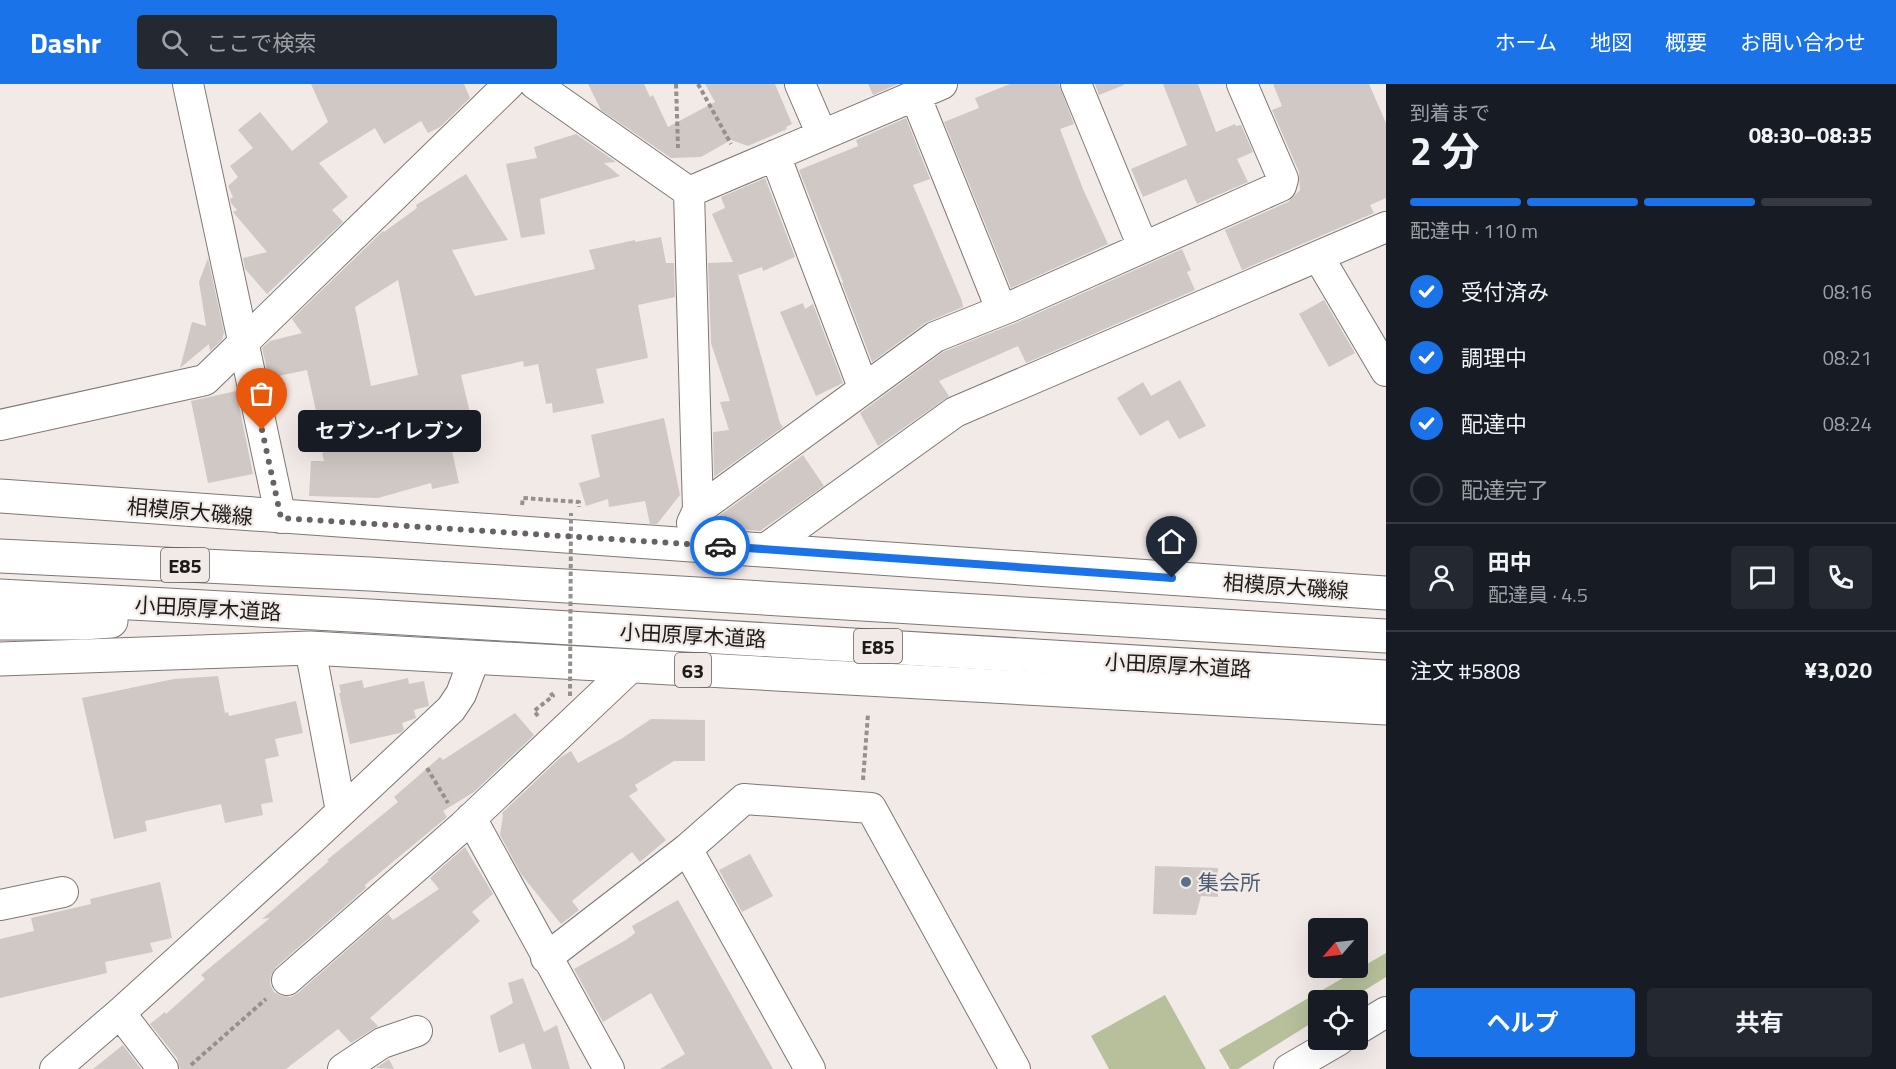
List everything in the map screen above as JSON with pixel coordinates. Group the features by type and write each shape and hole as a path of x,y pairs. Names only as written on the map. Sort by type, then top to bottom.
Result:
{"main road":[{"name":"相模原大磯線","path":"0,496 281,518 765,549 1386,593"},
{"path":"0,548 42,558"},
{"name":"小田原厚木道路","path":"0,556 370,574 1386,636"},
{"name":"小田原厚木道路","path":"0,596 1386,677"},
{"path":"0,623 83,623 250,611"},
{"name":"63","path":"0,658 310,648 1386,708"}],"street":[{"path":"188,84 281,518"},
{"path":"0,425 205,380 509,84"},
{"path":"535,84 684,188"},
{"path":"800,84 822,135"},
{"path":"1076,84 1143,247"},
{"path":"698,510 935,337 1281,186 1283,179 1242,84"},
{"path":"684,188 744,168 930,88 1001,309"},
{"path":"775,155 864,387"},
{"path":"682,544 698,510 684,188"},
{"path":"765,549 956,412 1386,227"},
{"path":"1318,256 1386,370"},
{"path":"310,648 341,811"},
{"path":"55,1069 120,1013 451,709 461,694 475,657"},
{"path":"287,980 467,822 632,666"},
{"path":"546,958 687,849 744,799 871,808 1015,1069"},
{"path":"467,822 609,1069"},
{"path":"687,849 810,1069"},
{"path":"5,912 63,892"},
{"path":"1368,1023 1386,1012"},
{"path":"120,1013 163,1069"},
{"path":"343,1069 382,1043 417,1031"},
{"path":"1307,1065 1327,1050"}],"path":[{"path":"676,84 684,188"},
{"path":"698,84 744,168"},
{"path":"563,702 570,696 571,513"},
{"path":"541,719 534,711 553,696 548,689"},
{"path":"861,807 868,714"},
{"path":"412,744 467,822"},
{"path":"187,1069 287,980"}],"green space":[{"path":"1386,953 1386,977 1365,990 1322,990 1343,978 1368,978 1368,963"},
{"path":"1165,995 1206,1069 1109,1069 1091,1036"},
{"path":"1308,998 1308,1025 1238,1069 1230,1069 1219,1050"}],"building":[{"path":"311,84 464,84 470,98 440,127 428,133 421,121 384,144 375,128 319,163 348,197 332,210 343,222 267,294 245,269 243,258 267,252 233,212 237,210 231,203 230,199 233,197 228,186 238,177 230,166 253,148 238,130 260,112 292,151 328,122"},
{"path":"588,84 644,84 650,97 653,95 668,127 715,102 705,84 775,84 792,124 786,127 787,129 748,146 731,140 701,157 671,158 601,110"},
{"path":"868,84 898,84 873,95"},
{"path":"1010,84 1059,84 1074,124 1060,129 1083,189 1108,244 1011,288 944,122 979,108 975,98"},
{"path":"1095,84 1124,84 1124,85 1099,95"},
{"path":"1163,84 1198,84 1216,132 1235,124 1236,126 1241,125 1253,152 1237,159 1248,182 1197,204 1186,179 1143,197 1131,169 1187,145"},
{"path":"1273,84 1369,84 1386,123 1386,198 1370,205 1374,213 1242,270 1225,230 1288,202 1300,190 1299,172 1272,110 1282,106"},
{"path":"906,118 930,179 913,185 963,307 925,323 872,362 799,170 858,146 856,140"},
{"path":"576,134 616,162 604,163 620,176 540,199 545,234 521,238 506,164 537,158 534,147"},
{"path":"466,174 508,240 452,250 475,296 595,269 589,250 661,237 666,263 674,263 675,297 638,305 648,358 596,369 604,403 553,413 552,403 546,404 538,364 524,367 523,361 461,375 470,413 445,419 459,483 432,489 431,483 378,498 309,496 311,461 324,461 322,453 325,452 307,370 269,378 262,348 270,341 302,333 292,319 383,231 417,208 416,205","holes":["398,280 418,375 371,386 355,307"]},
{"path":"765,178 795,257 763,271 762,267 739,275 737,271 783,427 714,477 713,432 729,430 720,402 730,401 711,343 708,263 733,262 712,214 725,208 721,197"},
{"path":"1182,249 1191,270 1187,272 1195,290 1026,363 1018,346 939,381 949,396 878,446 860,413 943,352 1018,322"},
{"path":"208,258 224,332 222,340 210,351 209,344 180,368 192,322 206,326 199,282"},
{"path":"1324,300 1355,353 1329,367 1299,314"},
{"path":"803,303 805,309 813,304 843,383 816,396 780,312"},
{"path":"1180,380 1206,426 1179,439 1168,420 1140,436 1117,398 1143,382 1151,396"},
{"path":"236,391 253,474 208,483 191,401"},
{"path":"664,418 680,495 657,524 650,524 645,501 609,507 608,499 586,506 579,483 600,477 591,435"},
{"path":"803,455 824,486 760,531 710,526 712,521"},
{"path":"218,676 225,713 228,712 229,716 296,701 303,733 275,739 279,756 265,759 273,802 261,804 263,815 225,823 221,804 145,821 147,831 114,839 82,698 174,679"},
{"path":"408,678 409,684 424,681 429,706 414,710 416,718 402,723 404,730 400,733 350,744 339,685 362,680 364,688"},
{"path":"515,713 534,735 474,792 443,811 447,817 365,885 366,888 276,967 271,975 270,984 274,992 282,996 291,997 298,993 388,914 393,920 439,889 430,878 465,847 493,894 472,912 480,921 370,1018 378,1026 351,1043 338,1029 286,1069 180,1069 177,1058 150,1024 165,1012 166,1014 205,979 201,975 270,918 262,919 329,861 327,860 398,802 394,797 440,757 443,760"},
{"path":"651,719 705,720 705,761 674,761 635,785 638,790 629,796 666,840 640,862 632,852 572,901 579,910 561,924 521,874 500,835 502,813 561,757 571,751 578,763"},
{"path":"750,854 773,896 742,912 719,870"},
{"name":"集会所","path":"1155,866 1218,868 1218,897 1201,896 1196,915 1153,914"},
{"path":"160,882 172,938 150,943 153,952 105,962 107,973 0,998 0,939 34,931 31,918 91,904 90,899"},
{"path":"678,900 773,1069 660,1069 685,1054 651,993 603,1022 574,969 626,940 635,933 632,926"},
{"path":"523,978 544,1032 557,1025 570,1069 532,1069 524,1043 499,1053 490,1016 513,1003 508,983"},
{"path":"123,1045 141,1069 93,1069"},
{"path":"389,1059 394,1069 376,1068"}],"way so far":[{"path":"262,430 281,518 720,546"}],"place":[{"name":"セブン-イレブン","path":"262,430"},
{"name":"集会所","path":"1186,882"}],"route":[{"path":"720,546 1172,578"}]}
